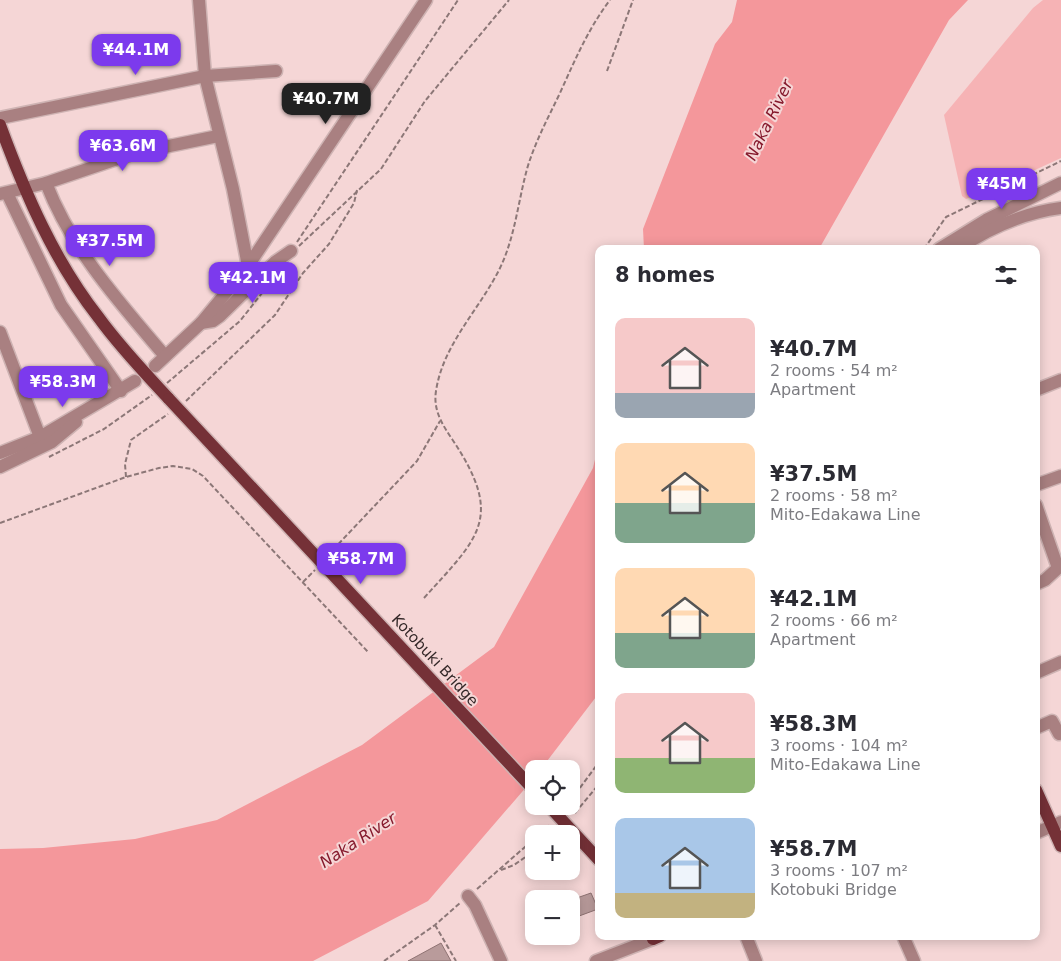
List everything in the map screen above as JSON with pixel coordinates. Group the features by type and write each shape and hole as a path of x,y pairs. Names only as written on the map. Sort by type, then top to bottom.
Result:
{"main road":[{"name":"Kotobuki Bridge","path":"0,125 23,188 68,272 98,318 174,405 525,780"},
{"path":"1040,796 1057,824 1061,846"},
{"path":"557,815 595,856"}],"street":[{"path":"199,0 205,76 218,136 233,189 248,266"},
{"path":"155,366 201,323 248,266 426,0"},
{"path":"0,118 205,76 276,71"},
{"path":"121,390 61,305 4,194 46,183 135,153 218,136"},
{"path":"46,183 54,203 75,241 108,289 165,356"},
{"path":"945,245 986,220 1061,183"},
{"path":"964,245 976,236 1026,214 1061,208"},
{"path":"201,323 213,321 220,316 275,262 291,251"},
{"path":"0,332 40,437"},
{"path":"0,453 40,437 135,381"},
{"path":"1040,389 1060,382"},
{"path":"0,466 64,433 75,425 79,415"},
{"path":"1040,484 1061,476"},
{"path":"1040,516 1060,567 1040,582"},
{"path":"1040,671 1061,662"},
{"path":"1040,726 1052,721 1059,734 1061,733"},
{"path":"1040,831 1057,824"},
{"path":"468,896 501,961"},
{"path":"596,961 648,940"},
{"path":"748,940 756,961"},
{"path":"905,940 914,961"}],"path":[{"path":"291,251 306,240 381,169 425,101 509,0"},
{"path":"424,598 467,550 477,532 481,514 480,496 473,476 440,421 436,409 436,393 445,358 500,267 514,226 528,169 541,133 581,46 596,18 610,0"},
{"path":"607,71 632,0"},
{"path":"927,245 946,217 1061,161"},
{"path":"126,477 125,464 131,440 236,356 275,315 303,273 329,244 354,203 357,190"},
{"path":"322,562 417,461 440,421"},
{"path":"0,523 126,477 173,466 192,469 203,476 369,653"},
{"path":"303,582 316,568"},
{"path":"580,788 595,767"},
{"path":"580,808 595,789"},
{"path":"499,871 525,858"},
{"path":"435,925 456,961"}],"shaded area":[{"path":"1043,0 1061,0 1061,158 1007,183 966,199 962,196 944,115 1033,8"}],"water":[{"name":"Naka River","path":"737,0 968,0 949,20 821,245 644,245 643,229 715,44 732,22"},
{"name":"Naka River","path":"595,459 595,698 548,760 525,760 525,788 428,901 313,961 0,961 0,849 43,848 135,839 217,820 362,745 494,647 593,468"}],"building":[{"path":"591,893 595,902 595,910 580,916 580,897"},
{"path":"441,943 451,961 408,961"}]}
